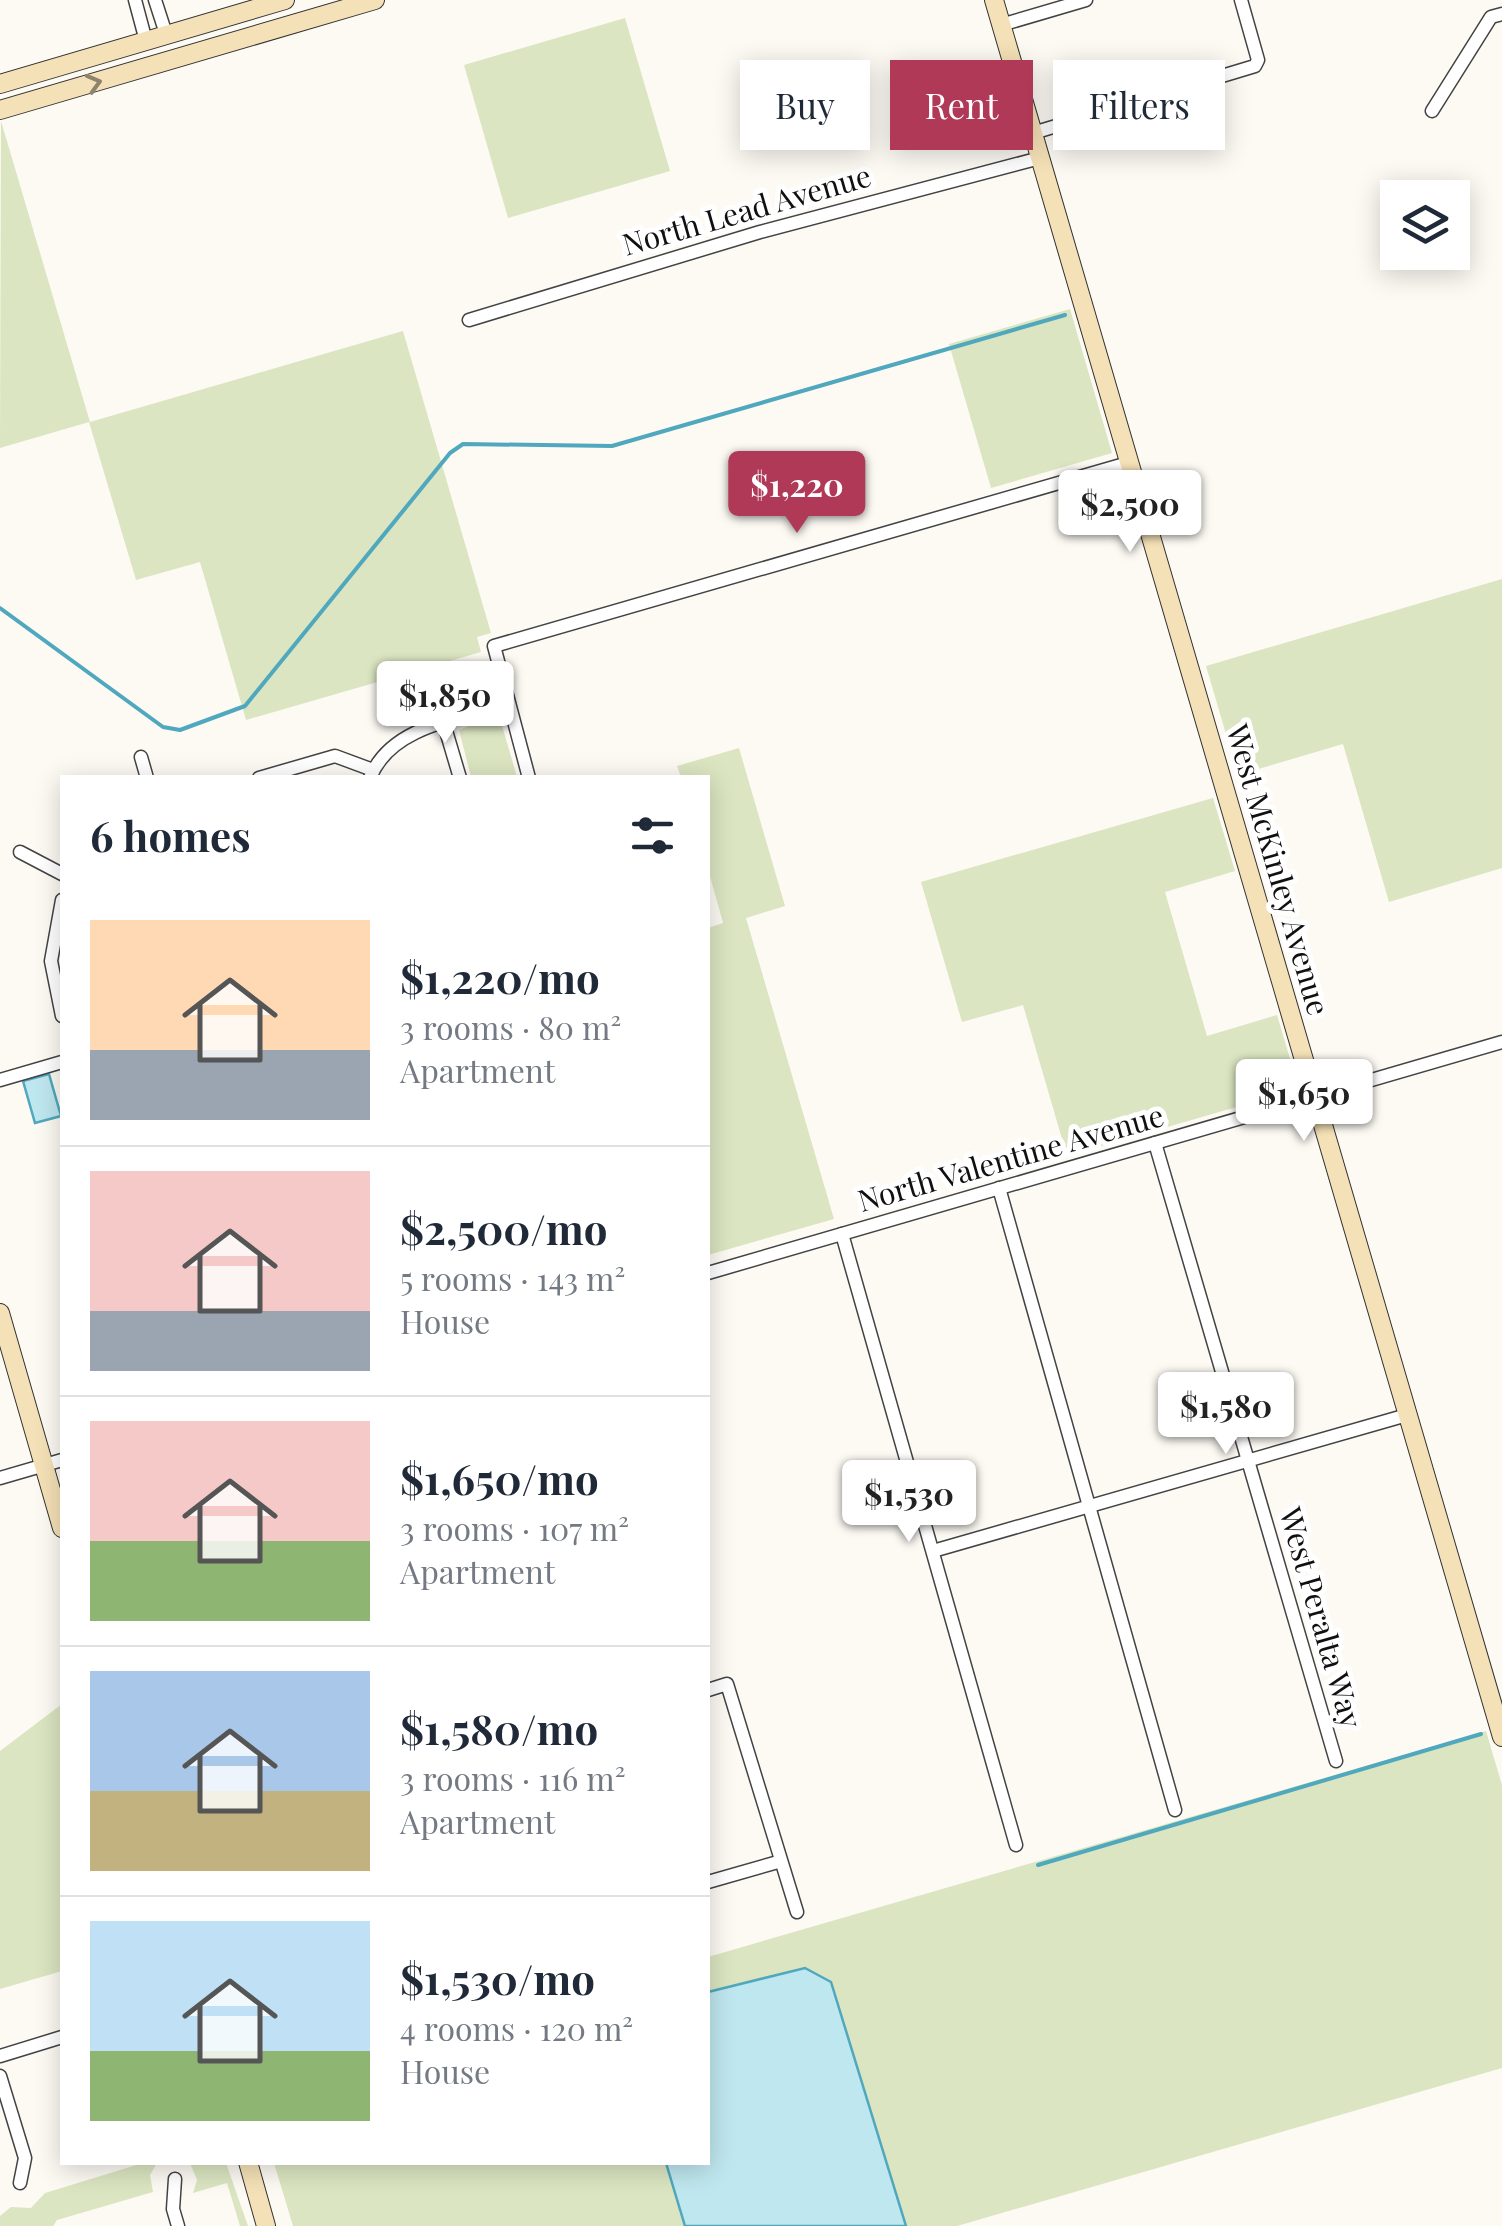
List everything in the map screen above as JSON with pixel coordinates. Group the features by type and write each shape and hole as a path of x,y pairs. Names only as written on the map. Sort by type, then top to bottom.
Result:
{"main road":[{"path":"1,82 256,4 284,0"},
{"path":"304,0 310,20"},
{"path":"0,110 375,0"},
{"name":"West McKinley Avenue","path":"994,0 1012,60"},
{"name":"West McKinley Avenue","path":"1033,133 1502,1738"},
{"path":"0,1314 60,1521"},
{"path":"249,2165 266,2226"}],"street":[{"path":"1002,25 1086,0"},
{"path":"1033,133 1255,66 1258,60 1241,0"},
{"path":"146,40 137,6 156,3 166,34"},
{"path":"1432,111 1492,17 1502,14"},
{"name":"North Lead Avenue","path":"469,320 760,232 1040,158"},
{"path":"528,775 492,648 1128,463"},
{"path":"269,775 334,756 372,774 401,738 508,705"},
{"path":"444,724 459,775"},
{"path":"141,757 146,775"},
{"path":"20,852 60,873"},
{"path":"60,911 51,961 60,1006"},
{"name":"North Valentine Avenue","path":"710,1272 1502,1042"},
{"path":"0,1080 60,1063"},
{"name":"West Peralta Way","path":"1155,1143 1336,1761"},
{"path":"998,1188 1175,1810"},
{"path":"842,1234 1016,1845"},
{"path":"933,1550 1407,1415"},
{"path":"0,1478 60,1461"},
{"path":"710,1689 727,1684 796,1912"},
{"path":"710,1881 778,1862"},
{"path":"0,2056 60,2038"},
{"path":"0,2076 25,2158 20,2183"},
{"path":"174,2179 172,2208 178,2226"}],"green space":[{"path":"625,18 670,171 508,218 464,65"},
{"path":"1,121 90,422 403,331 491,633 477,637 481,652 246,720 200,562 136,580 89,422 0,448"},
{"path":"1070,309 1112,453 991,488 949,344"},
{"path":"1502,579 1502,868 1389,902 1343,744 1238,775 1206,666"},
{"path":"492,717 501,722 516,775 470,775 459,730"},
{"path":"739,748 785,906 746,918 834,1219 710,1254 710,927 723,923 710,876 710,775 680,775 677,766"},
{"path":"1213,798 1235,871 1165,892 1207,1036 1277,1015 1299,1089 1067,1156 1023,1005 962,1022 921,882"},
{"path":"60,1706 60,1972 0,1989 0,1751"},
{"path":"1486,1731 1502,1785 1502,2068 957,2226 293,2226 275,2165 710,2165 710,1956"},
{"path":"136,2165 156,2165 150,2175 153,2192 57,2220 53,2226 0,2226 0,2216 11,2207 31,2208 45,2193"},
{"path":"191,2165 227,2165 248,2226 240,2226 227,2183 193,2193 197,2180"}],"water":[{"path":"49,1074 60,1116 35,1123 23,1081"},
{"path":"805,1968 831,1982 906,2226 685,2226 667,2165 710,2165 710,1992"}],"waterway":[{"path":"0,608 163,727 180,730 245,706 450,453 463,444 612,446 1065,315"},
{"path":"1038,1865 1481,1734"}]}
